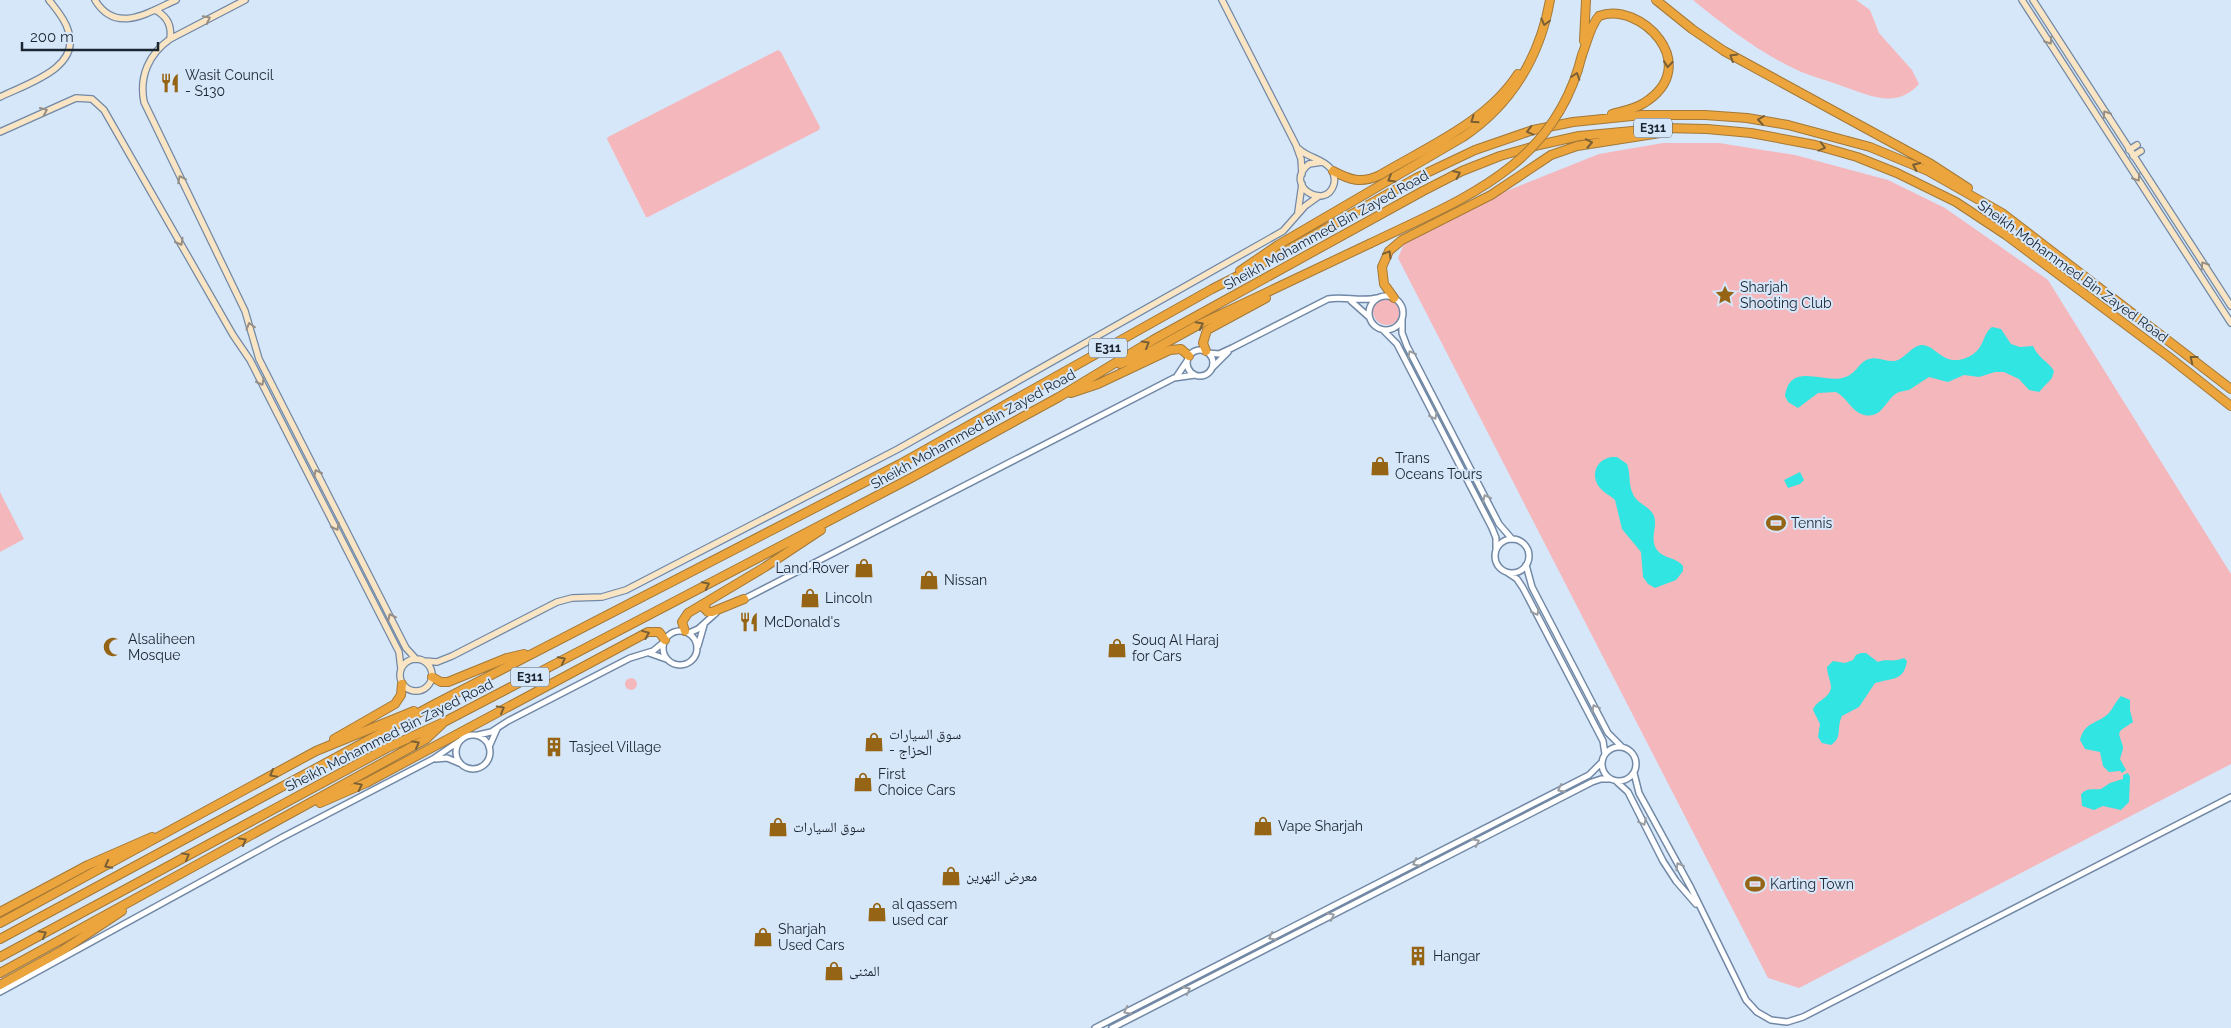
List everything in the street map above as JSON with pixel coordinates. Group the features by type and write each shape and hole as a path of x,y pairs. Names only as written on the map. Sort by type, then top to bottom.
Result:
{"highway":[{"path":"1212,289 1278,245 1475,130 1495,112 1513,91 1527,68 1538,43 1550,0"},
{"path":"1582,55 1586,22 1586,0"},
{"path":"1656,0 1692,29 1724,51 1930,164 2002,213"},
{"path":"1108,367 1142,356 1286,283 1472,194 1516,164 1547,132 1563,108 1574,83 1595,21 1609,8 1621,5"},
{"path":"1594,119 1640,105 1652,97 1662,86 1668,72 1669,58 1667,44 1659,26"},
{"path":"1333,171 1350,180 1360,181 1369,179 1461,128 1482,114 1500,97 1516,78 1538,43"},
{"name":"Sheikh Mohammed Bin Zayed Road","path":"0,939 434,704 900,464 1212,289 1276,257 1395,190 1475,150 1533,130 1594,119 1649,114 1705,114 1761,120 1809,129 1870,147 1947,181 2002,213 2231,388"},
{"path":"1394,298 1384,284 1382,267 1389,251 1402,240 1484,199 1539,161 1564,150 1607,140 1686,128"},
{"name":"Sheikh Mohammed Bin Zayed Road","path":"0,957 314,786 387,748 444,722 846,513 1060,396 1381,213 1481,163 1532,146 1579,136 1642,129 1686,128 1751,133 1815,145 1877,165 1937,192 2012,239 2231,406"},
{"path":"1207,352 1202,343 1208,330 1272,294 1286,283"},
{"path":"1060,396 1098,384 1174,349 1184,351 1189,358"},
{"path":"687,632 682,622 685,615 765,567 846,513"},
{"path":"707,602 705,604 706,610 712,612 744,599"},
{"path":"297,811 366,782 648,632 656,631 665,641"},
{"path":"432,676 441,682 448,682 507,658 533,652"},
{"path":"316,751 340,735 391,707 399,700 402,684"},
{"path":"0,923 316,751 388,720 434,704"},
{"path":"0,973 426,739 444,722"},
{"path":"0,912 88,864 166,832"},
{"path":"0,986 63,950 150,892"}],"main road":[{"path":"0,97 56,69 67,56 70,44 69,31 49,0"},
{"path":"95,0 105,12 122,19 135,18 176,0"},
{"path":"244,0 170,39 156,51 147,67 143,90 146,108 245,311 259,359 406,648 416,659 424,661 437,662 450,657 561,601 602,597 626,590 898,449 1282,231 1307,203 1327,193 1333,187 1335,179 1333,171 1322,162 1307,155 1296,145"},
{"path":"1222,0 1296,145 1301,159 1302,184 1298,214"},
{"path":"2022,0 2231,323"},
{"path":"2034,0 2231,306"},
{"path":"155,10 163,15 169,23 170,39"},
{"path":"0,132 76,98 92,99 104,110 233,335 250,360 399,652 401,669"},
{"path":"2131,153 2137,145"},
{"path":"2131,153 2141,151"},
{"path":"1302,174 1309,164 1322,162"},
{"path":"1302,184 1310,194 1319,196"},
{"path":"366,586 376,598 381,596"},
{"path":"416,659 405,663 399,676 402,684 410,690 420,691 428,686 438,665 450,657"},
{"path":"424,661 428,664 432,676"}],"street":[{"path":"0,992 280,838 433,759 467,736 478,736 497,728 630,658 657,649 671,633 698,629 712,616 744,599 1174,378 1183,370 1189,358 1197,351 1219,354 1328,299 1363,300 1386,296 1394,298 1401,306 1402,333 1407,346 1499,524 1512,539 1526,546 1529,556 1526,565 1516,573 1508,573"},
{"path":"1369,317 1370,306 1377,298"},
{"path":"1095,1028 1589,775 1601,763 1604,754 1603,741 1523,588 1517,579 1496,564 1494,533 1397,344 1383,330 1374,325 1369,317 1348,299"},
{"path":"1383,330 1396,326 1402,318"},
{"path":"1174,378 1196,375 1204,376 1232,348"},
{"path":"1207,352 1213,359 1213,367"},
{"path":"1189,358 1189,369 1196,375"},
{"path":"1496,549 1503,541 1512,539"},
{"path":"1526,565 1532,587 1608,733 1622,747 1630,751 1636,759 1634,773 1639,793 1687,881 1700,910 1751,1007 1771,1020 1795,1020 2231,797"},
{"path":"648,652 679,665 689,663 695,656 706,623"},
{"path":"687,632 695,639 698,648"},
{"path":"665,641 663,651 668,659"},
{"path":"433,759 447,758 469,769 480,768 489,759 489,747 497,728"},
{"path":"478,736 483,738 489,747"},
{"path":"458,742 456,753 460,763"},
{"path":"1604,754 1610,749 1622,747"},
{"path":"1601,763 1604,774 1625,788 1631,796 1669,872 1700,910"},
{"path":"1617,782 1627,780 1634,773"},
{"path":"1112,1028 1592,782 1610,779"}],"shaded area":[{"path":"1693,0 1856,0 1870,10 1879,33 1912,70 1919,84 1901,97 1882,98 1806,74 1754,46"},
{"path":"778,50 781,52 820,127 819,130 646,217 607,139 608,137"},
{"path":"1663,143 1719,143 1795,155 1888,180 1945,208 2048,280 2231,574 2231,764 1799,988 1768,978 1398,258 1404,244 1504,192 1599,154"},
{"path":"1387,297 1397,301 1401,311 1397,321 1387,325 1377,321 1373,311 1377,301"},
{"path":"1992,327 2001,329 2011,344 2020,347 2033,346 2052,368 2054,371 2052,378 2039,392 2029,390 2019,379 2004,372 1995,372 1979,377 1964,375 1948,382 1929,377 1909,390 1897,393 1881,410 1872,415 1859,413 1836,392 1818,393 1798,408 1788,402 1785,396 1788,386 1793,380 1800,377 1842,378 1854,372 1862,363 1869,359 1899,360 1921,345 1931,348 1951,360 1966,358 1977,351"},
{"path":"1617,457 1627,464 1633,494 1654,516 1654,542 1657,550 1683,566 1683,571 1676,580 1655,588 1648,584 1643,577 1641,552 1622,529 1615,500 1602,490 1596,480 1595,475 1598,466 1605,459"},
{"path":"1800,472 1804,480 1800,484 1788,488 1784,480"},
{"path":"0,492 24,539 0,552"},
{"path":"1866,653 1878,662 1904,658 1907,661 1900,675 1896,678 1875,683 1859,707 1842,716 1835,742 1831,745 1822,743 1818,737 1820,724 1813,710 1830,692 1827,667 1833,661 1845,663 1853,660 1856,655"},
{"path":"629,678 633,678 637,684 633,690 629,690 625,686 625,682"},
{"path":"2121,696 2130,700 2133,722 2121,730 2119,734 2123,746 2120,759 2126,770 2122,773 2120,771 2109,772 2103,766 2100,752 2085,749 2080,740 2085,729 2105,717"},
{"path":"2128,773 2130,777 2129,802 2121,810 2103,806 2094,810 2082,806 2081,794 2088,790 2101,789 2110,783 2123,779 2123,775"}],"place":[{"name":"Wasit Council - S130","path":"170,83"},
{"name":"Sharjah Shooting Club","path":"1725,295"},
{"name":"Trans Oceans Tours","path":"1380,466"},
{"name":"Tennis","path":"1776,523"},
{"name":"Land Rover","path":"864,568"},
{"name":"Nissan","path":"929,580"},
{"name":"Lincoln","path":"810,598"},
{"name":"McDonald's","path":"749,622"},
{"name":"Alsaliheen Mosque","path":"113,647"},
{"name":"Souq Al Haraj for Cars","path":"1117,648"},
{"name":"سوق السيارات - الحزاج","path":"874,742"},
{"name":"Tasjeel Village","path":"554,747"},
{"name":"First Choice Cars","path":"863,782"},
{"name":"Vape Sharjah","path":"1263,826"},
{"name":"سوق السيارات","path":"778,827"},
{"name":"معرض النهرين","path":"951,876"},
{"name":"Karting Town","path":"1755,884"},
{"name":"al qassem used car","path":"877,912"},
{"name":"Sharjah Used Cars","path":"763,937"},
{"name":"Hangar","path":"1418,956"},
{"name":"المثنى","path":"834,971"}]}
